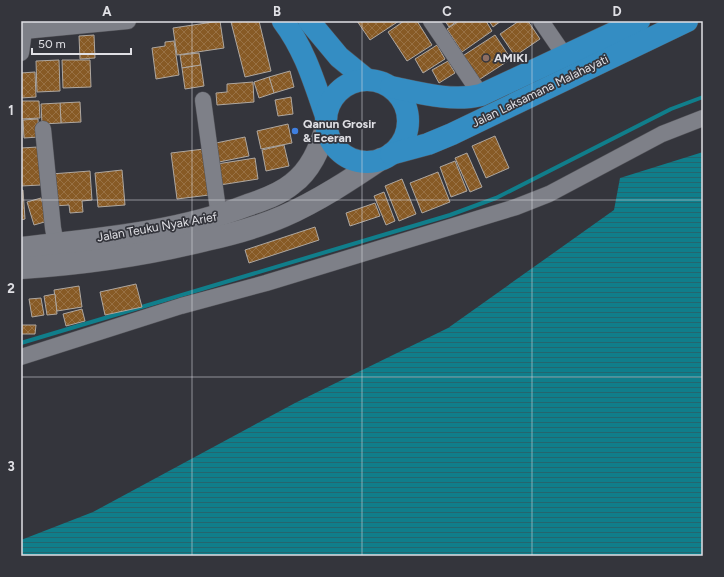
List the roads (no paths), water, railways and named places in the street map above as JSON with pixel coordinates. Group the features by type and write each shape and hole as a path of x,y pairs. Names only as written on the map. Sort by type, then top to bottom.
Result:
{"highway":[{"path":"283,21 306,58 330,139 337,149 346,156 357,161 369,162 386,157 404,137 407,126 404,104 391,87 375,80 354,81 344,86 335,94 329,104 326,122"},
{"path":"309,21 339,57 366,80"},
{"name":"Jalan Laksamana Malahayati","path":"391,87 441,96 463,98 481,95 639,21"},
{"name":"Jalan Laksamana Malahayati","path":"386,157 428,144 452,134 687,21"}],"main road":[{"name":"Jalan Teuku Nyak Arief","path":"21,248 178,226 219,217 263,200 292,185 311,163 318,151 326,122"},
{"name":"Jalan Teuku Nyak Arief","path":"21,268 97,260 176,247 234,233 284,216 340,187 386,157"}],"street":[{"path":"21,53 23,26 128,21"},
{"path":"431,21 481,95"},
{"path":"542,21 565,56"},
{"path":"203,100 219,217"},
{"path":"21,357 181,306 266,283 516,207 549,194 662,134 703,118"},
{"path":"43,129 56,244"}],"water":[{"path":"703,152 703,556 21,556 21,540 93,512 295,403 448,328 614,210 620,178"}],"waterway":[{"path":"21,343 450,215 496,198 671,109 703,97"}],"place":[{"name":"AMIKI","path":"486,58"},
{"name":"Qanun Grosir & Eceran","path":"295,131"}]}
